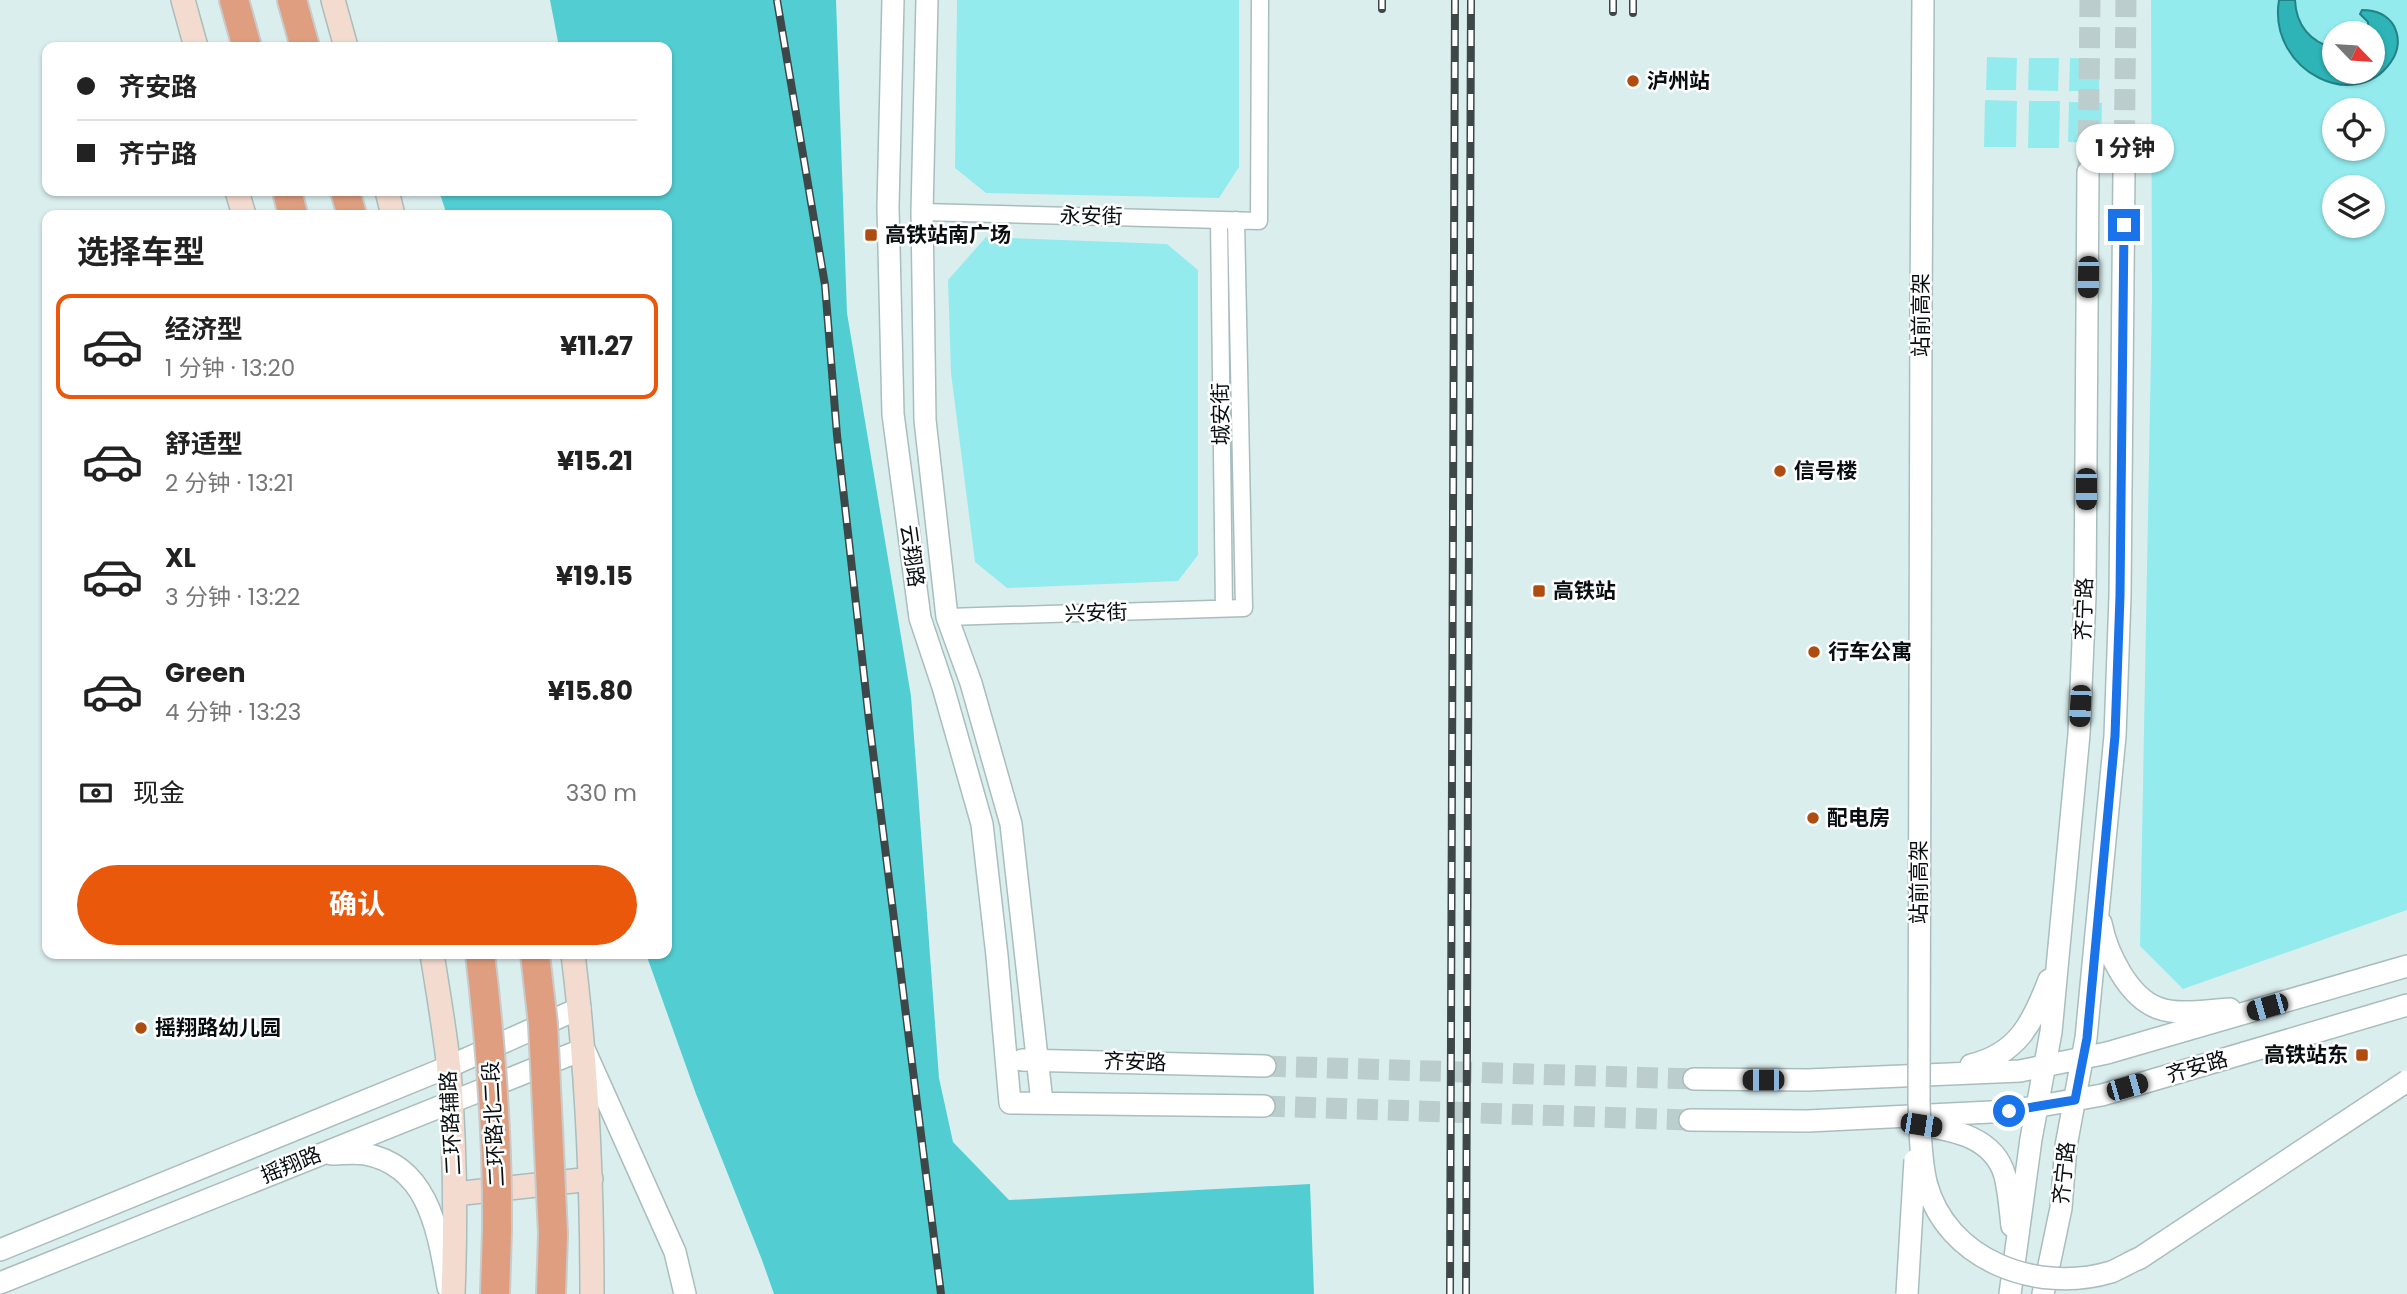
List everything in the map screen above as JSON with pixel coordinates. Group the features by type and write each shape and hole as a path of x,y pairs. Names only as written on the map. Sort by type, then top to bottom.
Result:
{"highway":[{"path":"234,0 246,42"},
{"path":"292,0 304,42"},
{"name":"二环路北二段","path":"481,959 498,1158 495,1294"},
{"path":"536,959 551,1159 551,1294"}],"main road":[{"path":"183,0 195,42"},
{"path":"333,0 345,42"},
{"name":"二环路辅路","path":"439,959 451,1101 454,1194 451,1294"},
{"path":"574,959 580,1008 591,1179 592,1294"},
{"path":"454,1194 591,1179"}],"street":[{"name":"云翔路","path":"893,0 888,207 892,414 920,618 943,687 982,824 1010,1103"},
{"name":"云翔路","path":"927,0 922,212 925,420 947,617 971,684 1011,824 1042,1102"},
{"name":"永安街","path":"922,212 1259,221 1260,0"},
{"name":"站前高架","path":"1923,0 1919,1102 1926,1182 1941,1215 1959,1239 1981,1258 2011,1272 2038,1279 2072,1279 2110,1272 2140,1258 2407,1081"},
{"name":"齐宁路","path":"2010,1294 2037,1106 2051,1032 2079,734 2084,623 2088,172"},
{"name":"齐宁路","path":"2043,1294 2061,1208 2066,1146 2087,1038 2115,736 2120,596 2124,172"},
{"name":"城安街","path":"1219,220 1224,608"},
{"name":"城安街","path":"1236,220 1244,608"},
{"name":"兴安街","path":"947,617 1244,608"},
{"path":"2098,912 2103,935 2126,979 2136,993 2158,1008 2172,1011 2267,1007"},
{"path":"1933,1074 1989,1061 2011,1047 2035,1014 2059,952"},
{"path":"1694,1079 1808,1080 2016,1071 2082,1058 2407,966"},
{"name":"齐安路","path":"1690,1119 1808,1121 2011,1111 2102,1095 2407,1005"},
{"name":"摇翔路","path":"0,1250 449,1067 580,1008"},
{"path":"583,1049 674,1252 685,1294"},
{"name":"摇翔路","path":"0,1283 583,1049"},
{"name":"齐安路","path":"1006,1060 1265,1066"},
{"path":"1907,1294 1919,1102"},
{"name":"齐安路","path":"1010,1103 1264,1107"},
{"path":"1873,1118 1962,1133 1988,1147 1997,1157 2005,1174 2016,1252"},
{"path":"319,1154 363,1154 391,1162 415,1184 432,1212 451,1294"}],"shaded area":[{"path":"550,0 836,0 847,313 911,696 939,1078 953,1142 1009,1200 1310,1184 1314,1294 774,1294 696,1094 648,959 672,959 672,210 445,210 441,196 672,196 672,42 558,42"},
{"path":"957,0 1239,0 1239,167 1219,198 986,193 955,168"},
{"path":"2151,0 2407,0 2407,910 2183,989 2140,946 2152,298"},
{"path":"2279,0 2295,0 2301,25 2311,37 2322,43 2322,79 2301,65 2287,48 2279,26"},
{"path":"2362,10 2388,18 2394,26 2398,42 2394,57 2385,68 2385,21 2367,21 2360,14"},
{"path":"1987,57 2017,58 2016,90 1986,90"},
{"path":"2029,58 2059,58 2058,91 2028,90"},
{"path":"2070,58 2100,59 2099,91 2069,91"},
{"path":"1985,100 2017,101 2016,147 1984,147"},
{"path":"2029,101 2060,101 2059,148 2028,148"},
{"path":"2069,102 2102,103 2101,143 2068,142"},
{"path":"986,237 1167,244 1198,270 1198,555 1178,581 1007,588 975,562 951,373 948,280"}],"tunnel":[{"path":"2088,172 2090,0"},
{"path":"2124,172 2126,0"},
{"path":"1265,1066 1694,1079"},
{"path":"1264,1106 1690,1120"}],"railway":[{"path":"777,0 825,285 837,435 869,720 941,1294"},
{"path":"1382,0 1382,9"},
{"path":"1450,1294 1455,0"},
{"path":"1466,1294 1471,0"},
{"path":"1613,0 1613,12"},
{"path":"1633,0 1633,13"}],"place":[{"name":"泸州站","path":"1633,81"},
{"name":"高铁站南广场","path":"871,235"},
{"name":"信号楼","path":"1780,471"},
{"name":"高铁站","path":"1539,591"},
{"name":"行车公寓","path":"1814,652"},
{"name":"配电房","path":"1813,818"},
{"name":"摇翔路幼儿园","path":"141,1028"},
{"name":"高铁站东","path":"2362,1055"}],"route":[{"path":"2009,1111 2075,1100 2087,1038 2115,736 2120,596 2124,225"}]}
